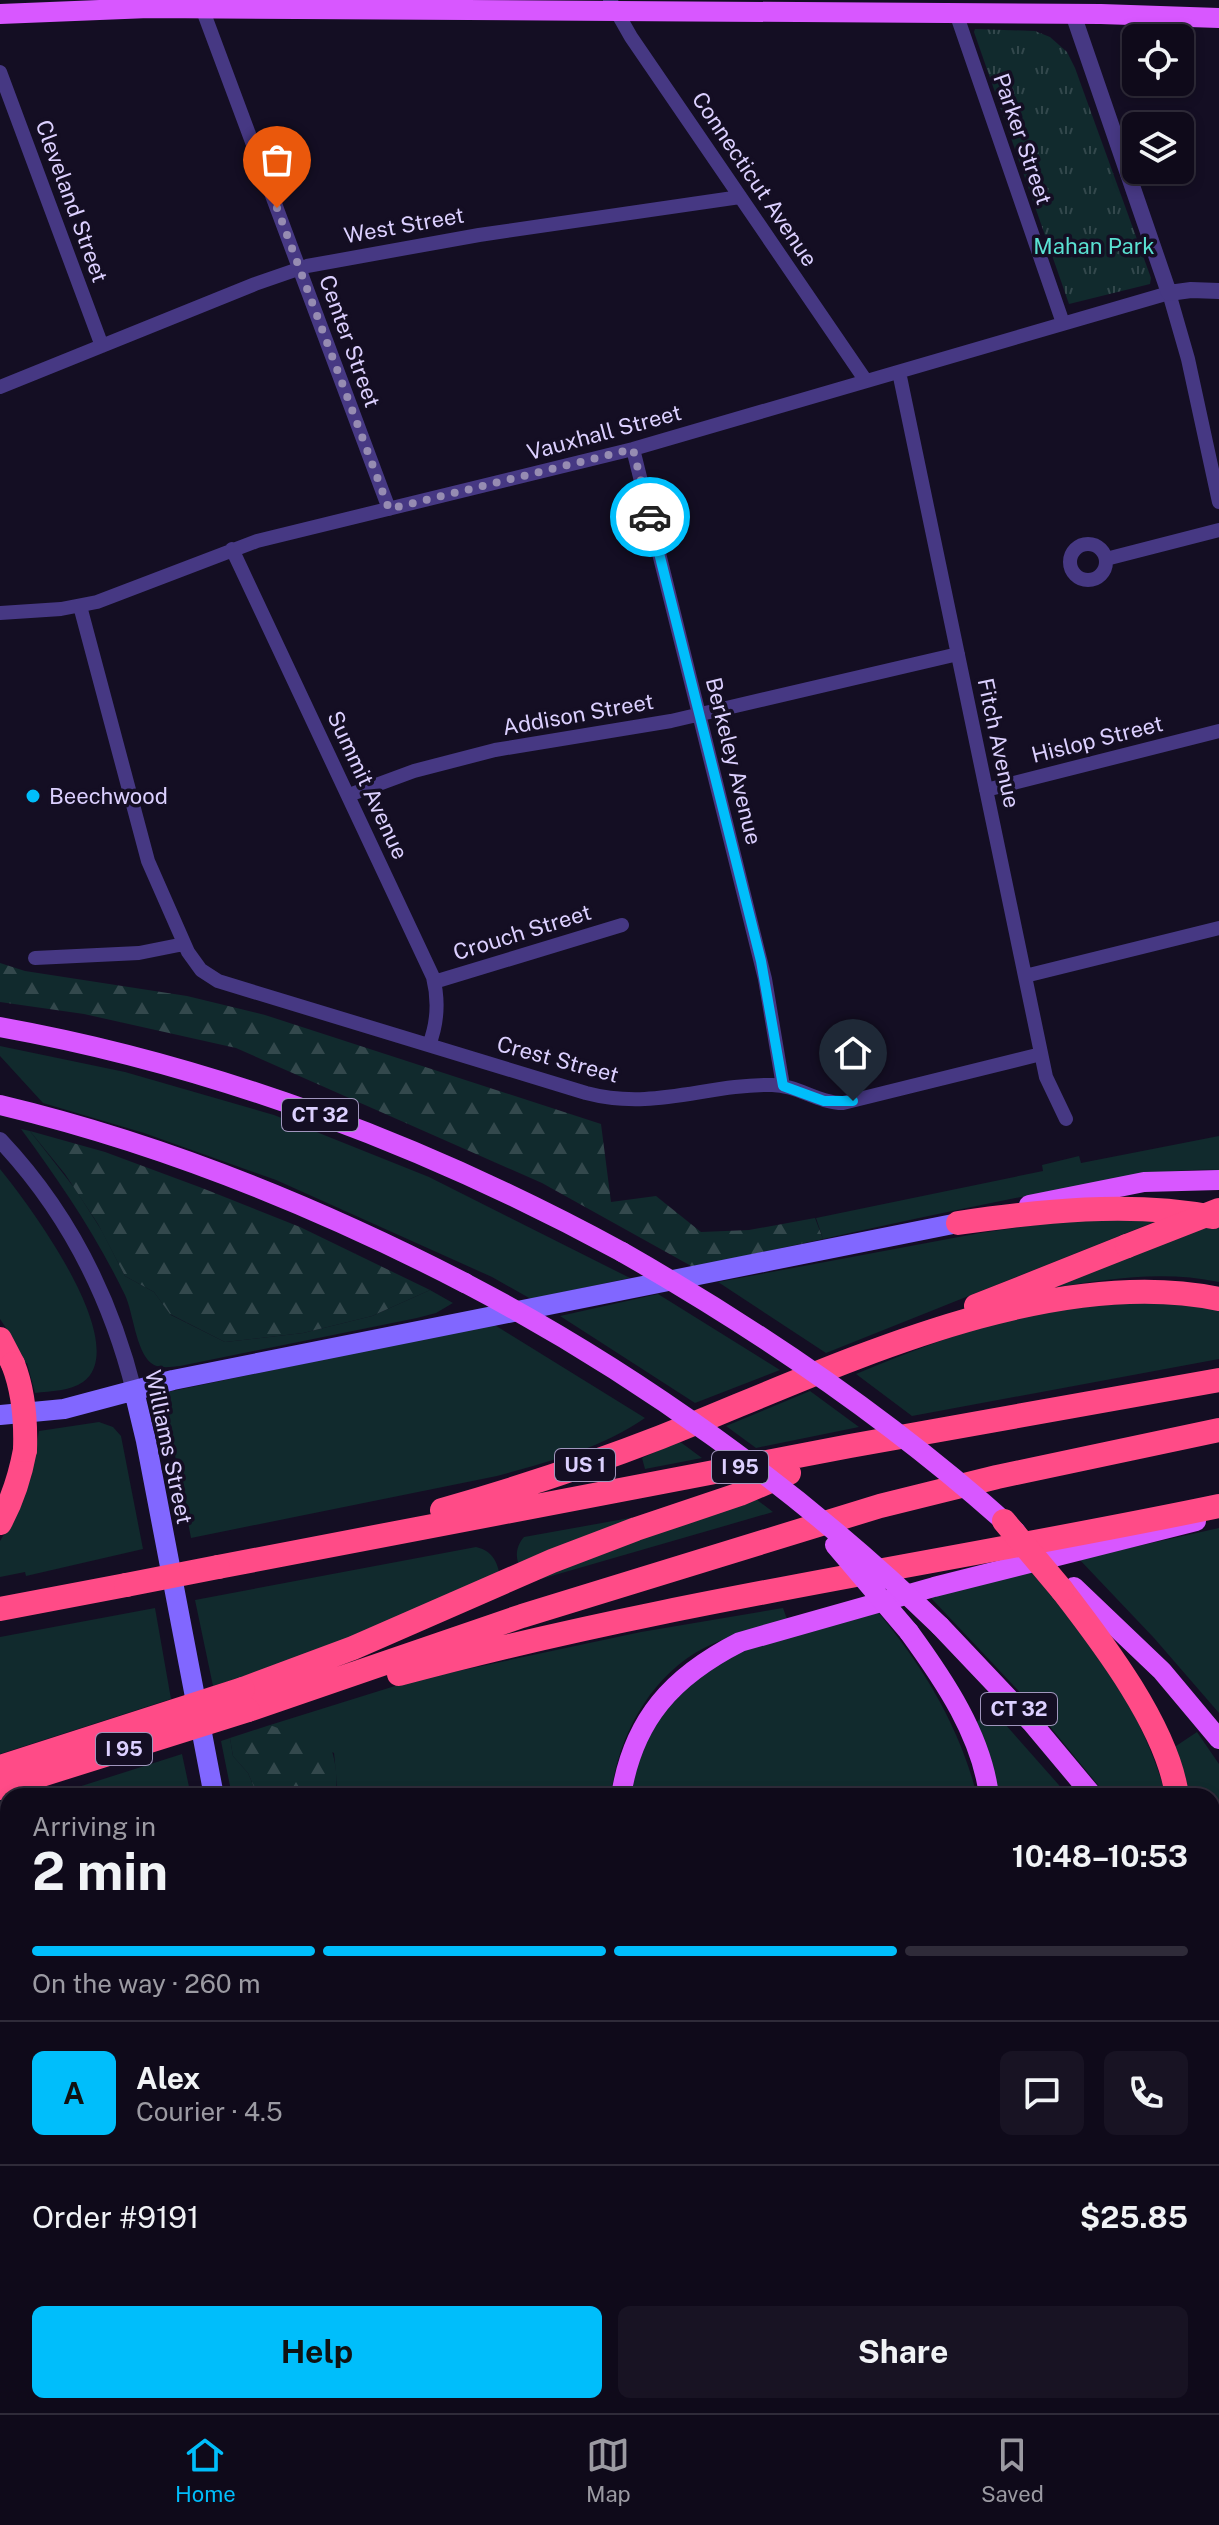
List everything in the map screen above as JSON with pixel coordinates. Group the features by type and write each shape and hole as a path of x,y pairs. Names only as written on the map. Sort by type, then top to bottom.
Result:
{"highway":[{"path":"958,1223 1046,1213 1127,1209 1163,1210 1219,1218"},
{"name":"US 1","path":"262,1559 425,1516 573,1469 898,1342 975,1306 1219,1210"},
{"path":"898,1342 1019,1308 1091,1296 1143,1292 1219,1299"},
{"path":"0,1339 13,1364 25,1417 25,1450 20,1478 0,1523"},
{"name":"I 95","path":"0,1609 850,1446 1219,1380"},
{"name":"I 95","path":"3,1788 246,1699 319,1687 522,1616 880,1506 997,1477 1219,1430"},
{"path":"0,1767 246,1699 353,1648 552,1561 740,1494 850,1446"},
{"path":"319,1687 361,1685 493,1649 681,1609 1219,1506"},
{"path":"1004,1521 1068,1588 1132,1690 1165,1756 1175,1788"}],"main road":[{"path":"0,14 149,8 612,5 956,13 1071,7 1219,18"},
{"name":"CT 32","path":"0,1027 168,1067 320,1115 509,1195 622,1252 716,1308 818,1375 908,1441 1004,1521"},
{"name":"CT 32","path":"0,1105 117,1135 245,1181 371,1236 465,1283 638,1387 785,1493 868,1559 940,1626 1032,1723 1086,1788"},
{"path":"0,1415 64,1409 173,1380 958,1223 1108,1188 1178,1180 1219,1180"},
{"name":"Williams Street","path":"134,1391 212,1788"},
{"path":"785,1493 858,1570 938,1673 978,1750 987,1788"},
{"path":"622,1788 634,1743 666,1695 688,1673 740,1642 907,1594 1219,1514"},
{"path":"1068,1588 1172,1682 1219,1739"}],"street":[{"name":"Connecticut Avenue","path":"612,5 866,381"},
{"path":"1071,7 1169,293 1188,359 1219,502"},
{"name":"Center Street","path":"202,8 389,509"},
{"name":"Parker Street","path":"956,13 1063,323"},
{"name":"Cleveland Street","path":"0,72 102,346"},
{"name":"West Street","path":"0,387 300,268 334,259 740,197"},
{"name":"Vauxhall Street","path":"0,613 80,606 115,596 232,549 633,449 1169,293 1219,291"},
{"name":"Fitch Avenue","path":"899,372 1041,1054 1052,1093 1066,1119"},
{"name":"Berkeley Avenue","path":"633,449 765,979 783,1086"},
{"path":"1106,559 1219,530"},
{"name":"Summit Avenue","path":"232,549 434,982 437,1019 429,1045"},
{"path":"35,958 139,953 184,944 143,844 80,606"},
{"name":"Addison Street","path":"349,795 414,771 481,753 699,714 958,654"},
{"name":"Hislop Street","path":"986,790 1219,731"},
{"name":"Crouch Street","path":"434,982 622,925"},
{"path":"1025,976 1219,928"},
{"name":"Crest Street","path":"184,944 194,962 210,976 228,984 586,1093 623,1100 660,1099 760,1085 783,1086 824,1101 843,1103 1041,1054"},
{"name":"Williams Street","path":"0,1140 44,1192 77,1240 108,1307 134,1391"}],"green space":[{"name":"Mahan Park","path":"975,29 1035,31 1050,37 1067,52 1151,278 1150,284 1069,304"},
{"path":"0,963 25,971 187,996 265,1015 601,1124 611,1202 656,1196 701,1232 749,1230 815,1218 823,1239 693,1267 542,1183 236,1048 84,1014 0,1002"},
{"path":"0,1046 125,1072 274,1115 429,1177 630,1278 531,1299 492,1277 276,1180 144,1133 43,1103 0,1056"},
{"path":"21,1129 30,1131 76,1190 125,1276 154,1292 171,1315 225,1342 303,1333 372,1316 430,1290 453,1303 436,1313 417,1318 180,1366 154,1365 142,1350 128,1302 102,1251"},
{"path":"30,1131 105,1152 202,1188 300,1227 430,1290 372,1316 303,1333 225,1342 170,1314 154,1292 125,1276 98,1224 65,1174"},
{"path":"1219,1136 1219,1170 1169,1172 1119,1179 823,1239 816,1218 1043,1171 1042,1165 1079,1156 1081,1163"},
{"path":"0,1169 52,1242 87,1307 95,1338 95,1364 83,1382 72,1387 35,1393 27,1363 23,1363 14,1340 0,1319"},
{"path":"1083,1218 1164,1218 826,1353 718,1282 980,1233"},
{"path":"1219,1223 1219,1282 1156,1276 1051,1288 1142,1249"},
{"path":"658,1294 780,1370 695,1403 560,1316"},
{"path":"1161,1301 1219,1307 1219,1359 912,1416 856,1374 932,1344 1010,1320 1063,1309"},
{"path":"493,1324 645,1418 593,1446 497,1476 191,1538 163,1393"},
{"path":"810,1391 859,1427 756,1448 726,1426"},
{"path":"99,1422 113,1427 121,1436 143,1549 26,1576 25,1572 0,1577 0,1541 15,1516 31,1478 39,1431"},
{"path":"679,1441 702,1458 645,1469 642,1458"},
{"path":"752,1496 773,1512 541,1579 527,1574 517,1557 524,1537"},
{"path":"1219,1528 1219,1713 1079,1559"},
{"path":"476,1547 492,1556 500,1578 500,1584 480,1602 213,1686 195,1600"},
{"path":"1028,1569 1071,1619 1111,1675 1143,1734 1163,1788 1100,1788 1033,1706 930,1597"},
{"path":"155,1608 171,1699 0,1754 0,1637"},
{"path":"783,1608 787,1619 704,1648 668,1675 652,1692 629,1731 620,1752 612,1788 336,1788 334,1753 270,1725 411,1681 641,1632"},
{"path":"878,1612 938,1698 961,1746 975,1788 631,1788 638,1751 657,1720 697,1677 734,1653"},
{"path":"990,1707 1061,1788 995,1788 977,1722"},
{"path":"270,1725 304,1738 313,1736 328,1741 336,1768 336,1788 255,1788 248,1773 233,1756 230,1738"},
{"path":"1197,1732 1219,1764 1219,1788 1185,1788 1173,1748"},
{"path":"230,1738 233,1756 248,1773 255,1788 230,1788 221,1741"},
{"path":"182,1754 189,1788 75,1788"}],"way so far":[{"path":"277,208 389,509 633,449 650,517"}],"place":[{"name":"Beechwood","path":"33,796"}],"route":[{"path":"650,517 761,961 783,1086 833,1103 853,1101"}]}
